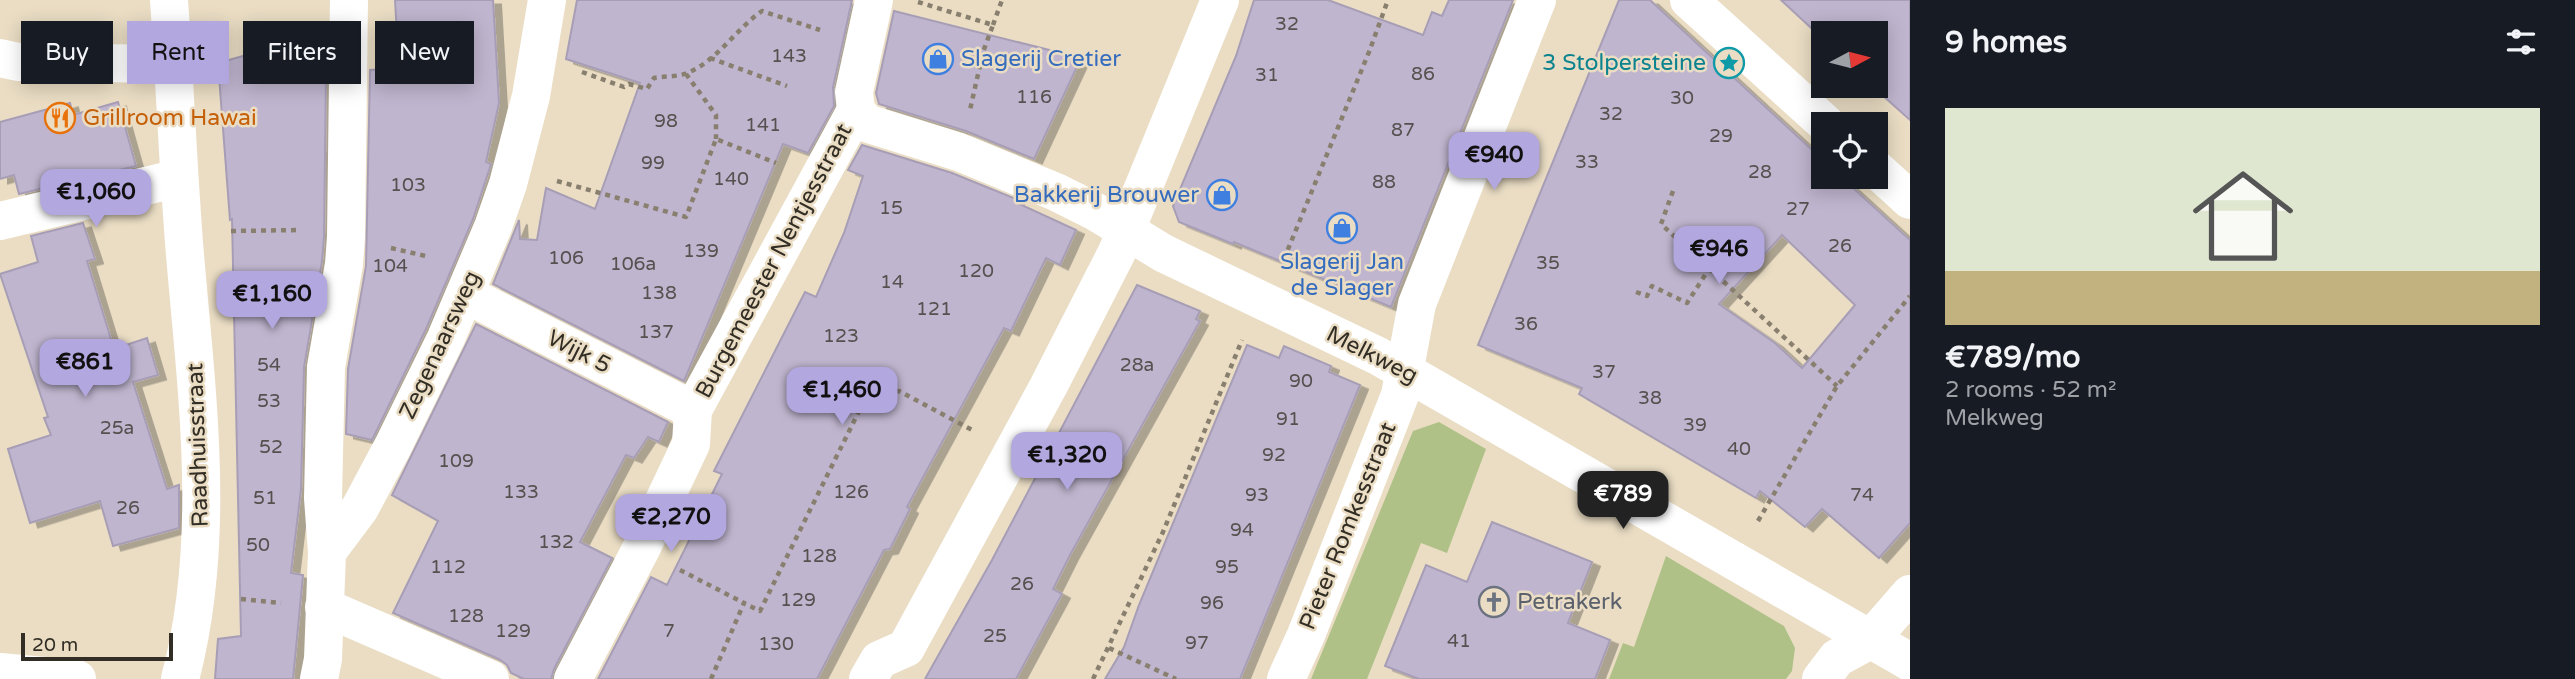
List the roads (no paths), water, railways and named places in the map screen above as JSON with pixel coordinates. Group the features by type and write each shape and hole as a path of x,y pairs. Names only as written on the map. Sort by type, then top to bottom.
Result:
{"street":[{"name":"Raadhuisstraat","path":"169,0 170,21"},
{"path":"319,679 323,659 327,552 323,498 326,367 344,264 346,237 349,0"},
{"name":"Zegenaarsweg","path":"327,552 360,508 446,338 493,227 512,169 538,66 547,0"},
{"path":"856,110 854,92 874,0"},
{"path":"868,679 879,660 906,648 1048,387 1127,229 1220,0"},
{"name":"Pieter Romkesstraat","path":"1286,679 1400,396 1418,304 1537,0"},
{"path":"1689,0 1813,112"},
{"path":"0,58 18,62 127,63"},
{"name":"Raadhuisstraat","path":"174,84 198,406 203,523 197,583 180,679"},
{"name":"Melkweg","path":"856,110 862,121 870,125 959,152 1056,192 1127,229 1163,253 1405,371 1910,662"},
{"name":"Burgemeester Nentjesstraat","path":"573,679 641,549 691,444 693,410 856,110"},
{"path":"0,221 179,178"},
{"path":"1888,180 1910,200"},
{"name":"Wijk 5","path":"465,294 693,410"},
{"path":"1821,679 1837,658 1870,640 1910,594"},
{"path":"324,607 490,679"},
{"path":"0,672 77,679"}],"place":[{"name":"Slagerij Cretier","path":"938,59"},
{"name":"3 Stolpersteine","path":"1729,63"},
{"name":"Grillroom Hawai","path":"60,118"},
{"name":"Bakkerij Brouwer","path":"1222,195"},
{"name":"Slagerij Jan de Slager","path":"1342,228"},
{"name":"Petrakerk","path":"1494,602"}]}
